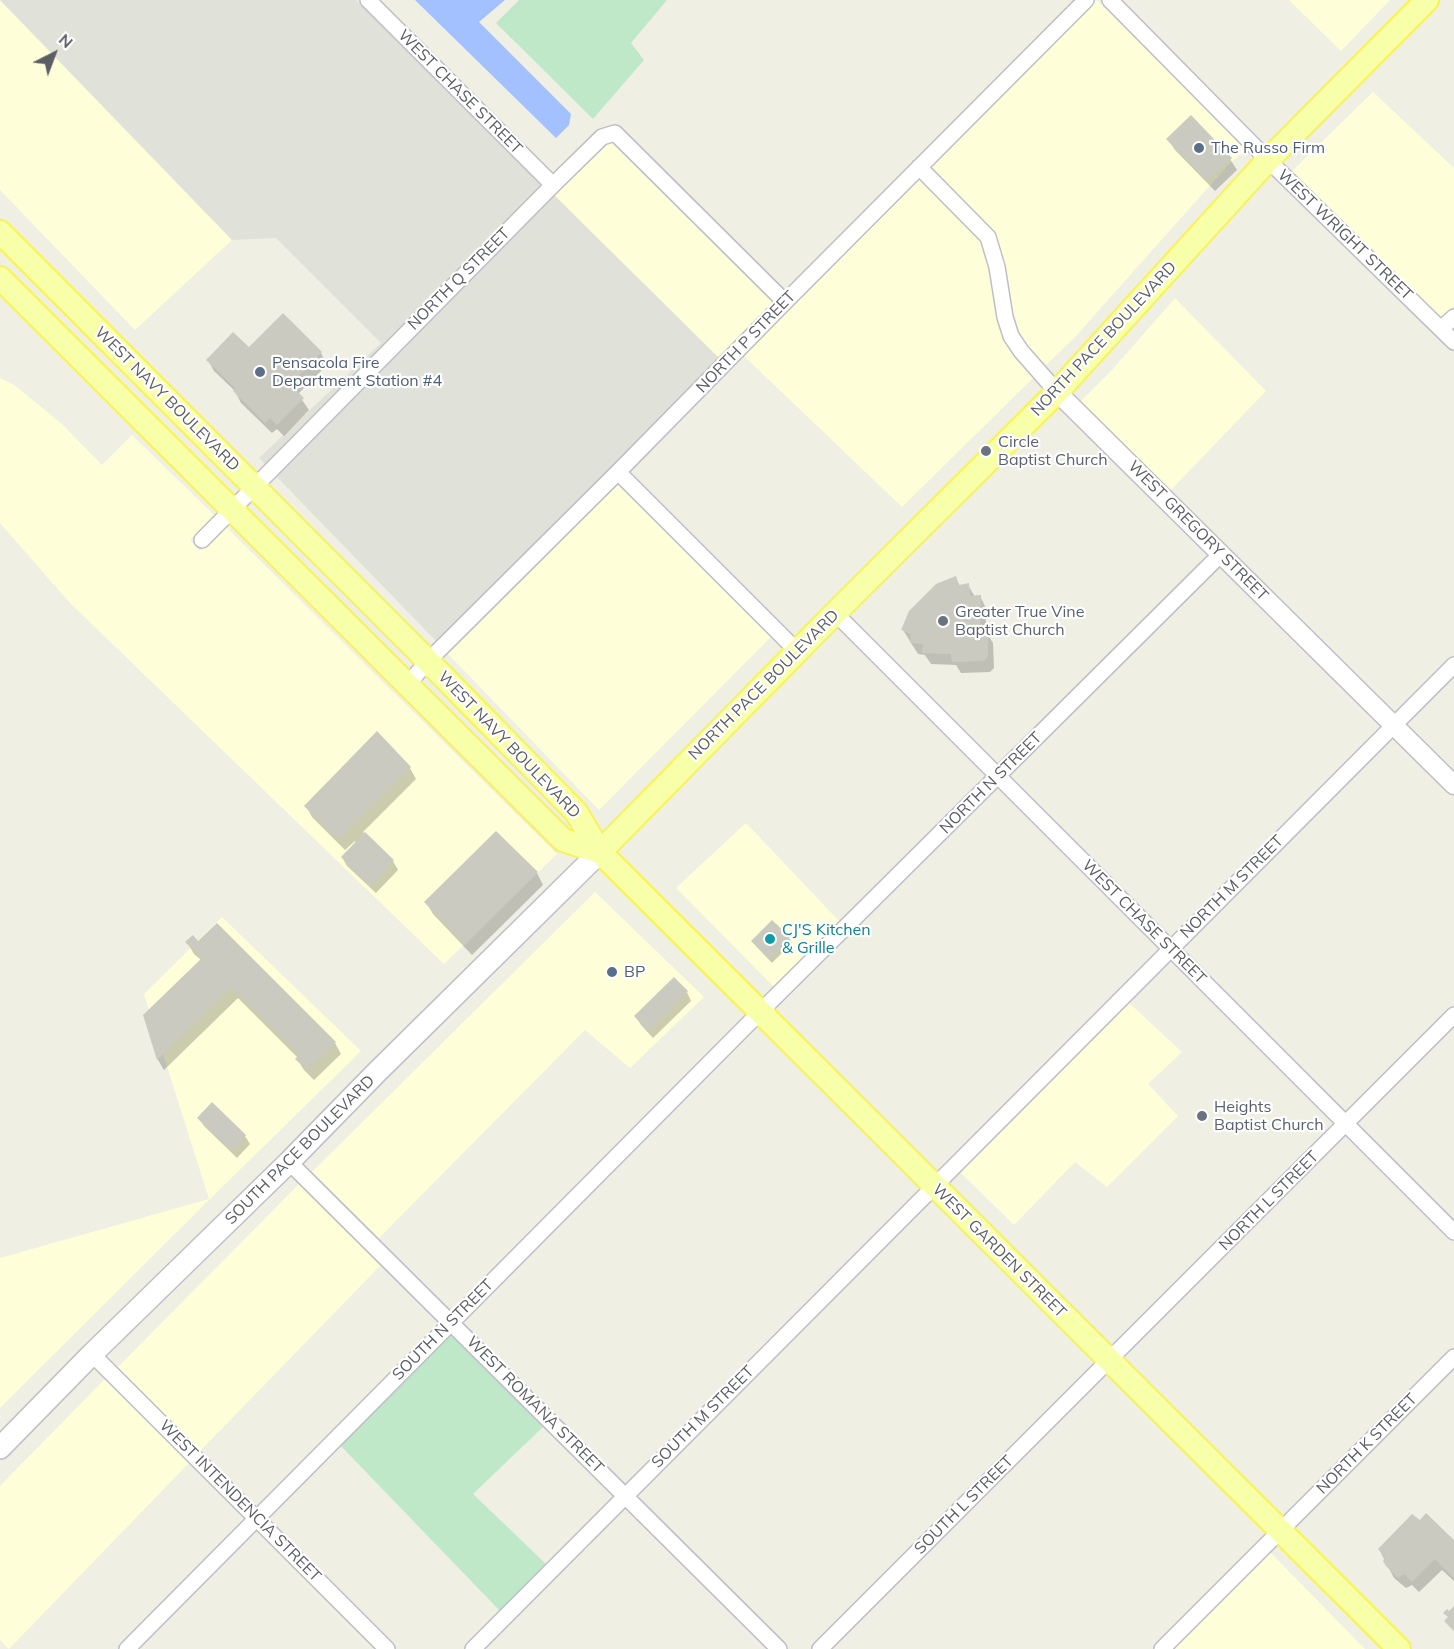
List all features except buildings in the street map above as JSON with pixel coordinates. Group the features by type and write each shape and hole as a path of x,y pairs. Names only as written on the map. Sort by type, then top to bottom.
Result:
{"main road":[{"name":"NORTH PACE BOULEVARD","path":"600,852 797,651 1058,392 1268,160 1426,0"},
{"name":"WEST NAVY BOULEVARD","path":"0,231 576,812 600,852"},
{"name":"WEST NAVY BOULEVARD","path":"0,278 563,840 600,852"},
{"name":"WEST GARDEN STREET","path":"600,852 1399,1649"},
{"name":"SOUTH PACE BOULEVARD","path":"0,1448 92,1354 289,1162 600,852"}],"street":[{"name":"WEST CHASE STREET","path":"368,0 553,185"},
{"name":"NORTH P STREET","path":"407,684 1086,0"},
{"name":"WEST WRIGHT STREET","path":"1110,0 1268,160 1454,342"},
{"name":"NORTH Q STREET","path":"201,540 602,137 615,133 785,302"},
{"name":"WEST GREGORY STREET","path":"920,167 988,237 997,267 1005,317 1011,336 1021,351 1058,392 1454,785"},
{"path":"1441,329 1454,316"},
{"path":"618,472 797,651"},
{"name":"NORTH N STREET","path":"760,1012 1221,554"},
{"name":"WEST CHASE STREET","path":"835,613 1454,1232"},
{"name":"NORTH M STREET","path":"934,1185 1454,665"},
{"name":"SOUTH N STREET","path":"127,1649 760,1012"},
{"name":"NORTH L STREET","path":"1109,1360 1454,1016"},
{"name":"WEST ROMANA STREET","path":"289,1162 779,1649"},
{"name":"SOUTH M STREET","path":"473,1649 934,1185"},
{"name":"WEST INTENDENCIA STREET","path":"92,1354 387,1649"},
{"name":"NORTH K STREET","path":"1162,1649 1454,1357"},
{"name":"SOUTH L STREET","path":"820,1649 1109,1360"}],"shaded area":[{"path":"0,0 232,240 135,330 0,190"},
{"path":"0,0 356,0 541,185 265,464 259,458 381,343 276,238 232,240"},
{"path":"519,0 667,0 631,43 644,60 593,119 496,23"},
{"path":"1097,0 1246,150 1230,163 1075,337 1046,365 1027,345 1019,331 1013,314 996,234 931,166"},
{"path":"1289,0 1390,0 1341,51"},
{"path":"1373,92 1454,168 1454,306 1442,318 1292,171"},
{"path":"612,142 774,303 720,359 554,195 605,144"},
{"path":"919,179 981,242 1003,339 1014,357 1033,378 902,507 744,356"},
{"path":"554,195 720,359 437,642 275,475"},
{"path":"1175,298 1266,391 1170,491 1080,402 1112,370"},
{"path":"0,378 13,384 62,424 102,465 132,435 215,516 190,540 200,551 226,527 557,854 444,964 70,603 0,523"},
{"path":"617,484 771,637 599,810 447,653"},
{"path":"746,823 840,922 774,987 676,888"},
{"path":"595,892 704,997 630,1068 585,1030 379,1238 312,1172"},
{"path":"222,917 361,1051 0,1408 0,1258 209,1199 144,994"},
{"path":"1128,1002 1182,1052 1148,1084 1178,1116 1107,1187 1075,1162 1014,1225 959,1171"},
{"path":"299,1184 381,1265 201,1450 118,1367"},
{"path":"451,1333 544,1426 473,1494 546,1564 500,1611 340,1445"},
{"path":"105,1379 189,1463 9,1649 0,1640 0,1486"},
{"path":"1270,1552 1365,1649 1172,1649"}],"water":[{"path":"415,0 505,0 479,22 571,114 569,125 556,138"}],"place":[{"name":"The Russo Firm","path":"1199,148"},
{"name":"Pensacola Fire Department Station #4","path":"260,372"},
{"name":"Circle Baptist Church","path":"986,451"},
{"name":"Greater True Vine Baptist Church","path":"943,621"},
{"name":"CJ'S Kitchen & Grille","path":"770,939"},
{"name":"BP","path":"612,972"},
{"name":"Heights Baptist Church","path":"1202,1116"}]}
